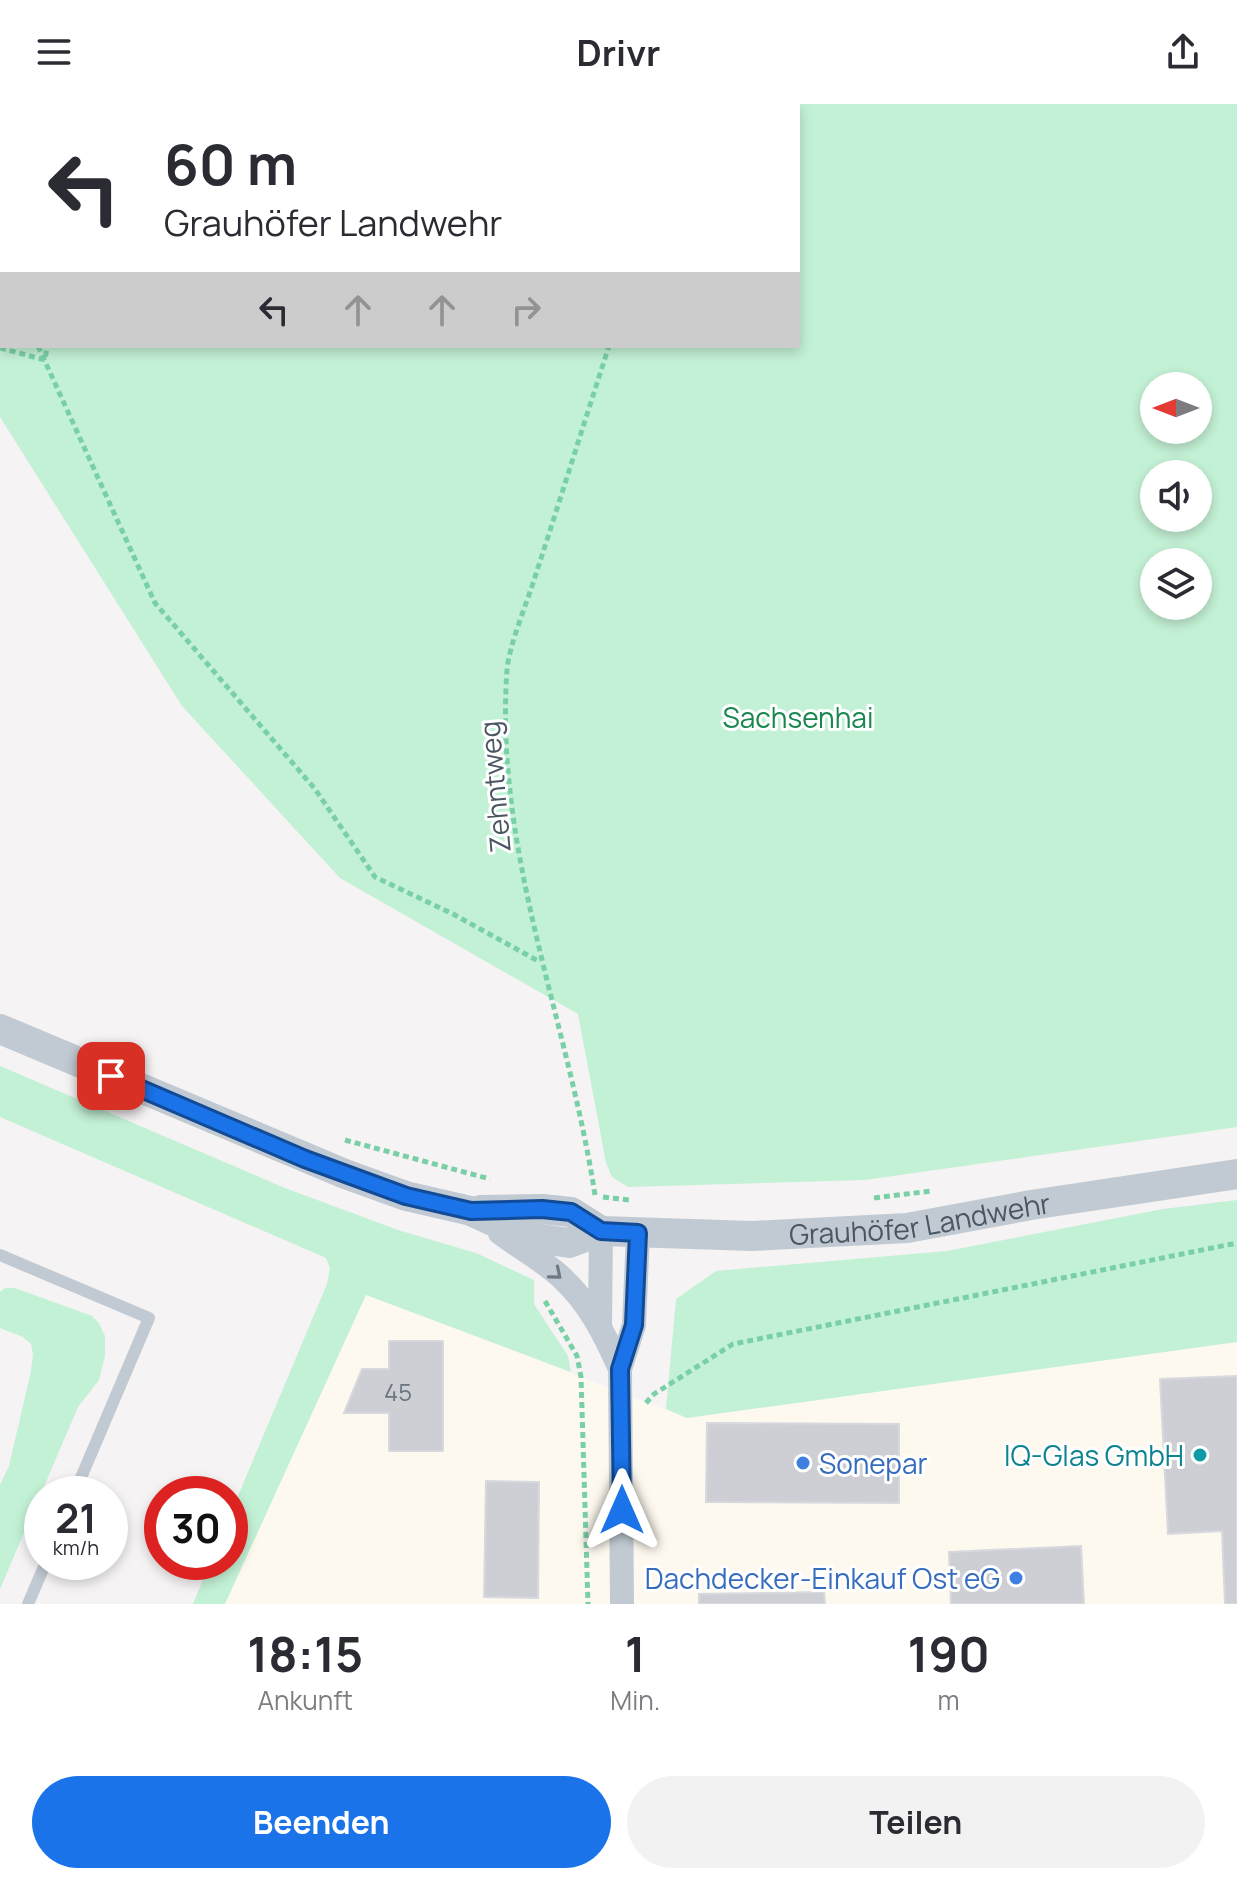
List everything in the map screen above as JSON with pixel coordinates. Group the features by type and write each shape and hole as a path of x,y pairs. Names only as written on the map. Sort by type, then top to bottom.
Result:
{"street":[{"name":"Grauhöfer Landwehr","path":"0,1029 345,1174 406,1196 471,1211 528,1237 569,1243 601,1231 752,1236 907,1228 1031,1205 1237,1174"},
{"name":"Grauhöfer Landwehr","path":"471,1211 542,1209 583,1204 601,1231"},
{"path":"471,1211 561,1277 583,1299 600,1325 620,1369"},
{"path":"600,1325 601,1231"},
{"path":"622,1604 620,1369 634,1325 638,1233"}],"lane":[{"path":"0,1255 149,1318 82,1476"},
{"path":"28,1604 38,1580"}],"path":[{"path":"0,348 45,360"},
{"path":"39,348 155,603 315,789 375,877 453,914 541,963"},
{"path":"45,360 47,348"},
{"name":"Zehntweg","path":"601,1231 583,1204 590,1159 541,963 518,844 507,758 507,667 608,348"},
{"path":"340,1138 494,1180"},
{"path":"871,1198 941,1190"},
{"path":"583,1204 640,1202"},
{"path":"621,1430 654,1394 733,1344 1237,1243"},
{"path":"561,1277 543,1298 577,1356 581,1377 588,1604"}],"shaded area":[{"path":"366,1294 687,1418 1237,1342 1237,1604 217,1604 229,1580 248,1580 248,1540"}],"green space":[{"name":"Sachsenhai","path":"800,104 1237,104 1237,1127 865,1180 628,1187 612,1177 606,1163 578,1014 340,878 182,706 0,417 0,348 800,348"},
{"path":"0,1066 285,1188 398,1230 476,1253 534,1280 534,1304 568,1356 571,1372 366,1295 248,1554 246,1476 327,1284 330,1268 326,1258 0,1117"},
{"path":"1237,1200 1237,1342 687,1418 666,1409 676,1299 716,1271 947,1251 1163,1209"},
{"path":"5,1288 15,1288 92,1316 105,1336 105,1356 99,1380 78,1407 48,1476 24,1476 24,1533 0,1589 0,1485 9,1466 33,1354 31,1344 23,1337 0,1328 0,1292"},
{"path":"203,1580 236,1580 225,1604 193,1604"}],"building":[{"path":"389,1341 443,1341 443,1451 389,1451 389,1413 344,1413 362,1369 389,1369"},
{"name":"IQ-Glas GmbH","path":"1237,1376 1237,1604 1225,1604 1222,1531 1168,1534 1160,1379"},
{"path":"707,1423 899,1424 899,1503 706,1502"},
{"path":"486,1481 539,1482 538,1598 484,1597"},
{"name":"Dachdecker-Einkauf Ost eG","path":"1081,1546 1084,1604 951,1604 949,1552"},
{"path":"824,1592 825,1604 699,1604 699,1594"}],"place":[{"name":"IQ-Glas GmbH","path":"1200,1455"},
{"name":"Sonepar","path":"803,1463"},
{"name":"Dachdecker-Einkauf Ost eG","path":"1016,1578"}],"route":[{"path":"111,1076 305,1159 406,1196 471,1211 542,1209 571,1212 601,1231 638,1233 634,1325 620,1369 622,1510"}]}
